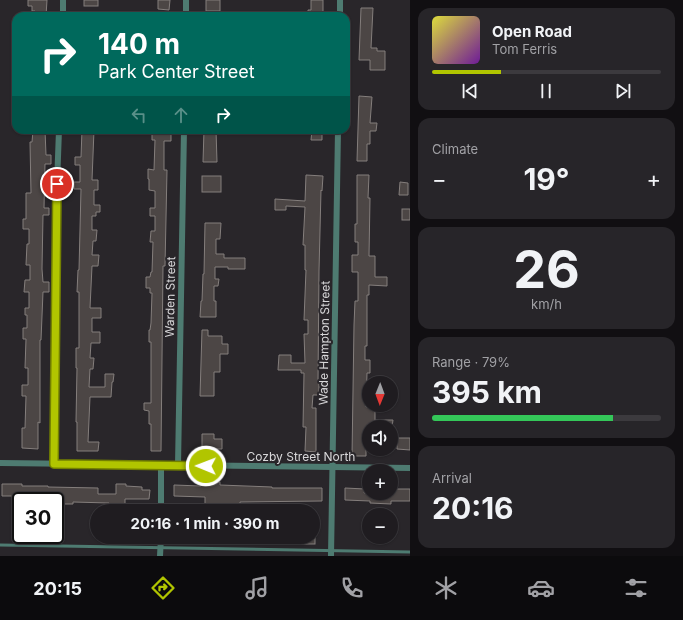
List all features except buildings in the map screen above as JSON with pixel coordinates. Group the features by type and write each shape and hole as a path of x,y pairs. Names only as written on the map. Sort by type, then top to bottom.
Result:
{"street":[{"path":"63,0 63,12"},
{"path":"186,0 186,12"},
{"path":"340,0 340,12"},
{"path":"54,464 59,134"},
{"name":"Warden Street","path":"178,465 184,134"},
{"name":"Wade Hampton Street","path":"331,553 338,134"},
{"name":"Cozby Street North","path":"0,463 410,468"},
{"path":"161,465 161,504"},
{"path":"160,544 160,556"}],"lane":[{"path":"0,545 331,553 410,552"}],"route":[{"path":"57,184 54,464 206,466"}]}
